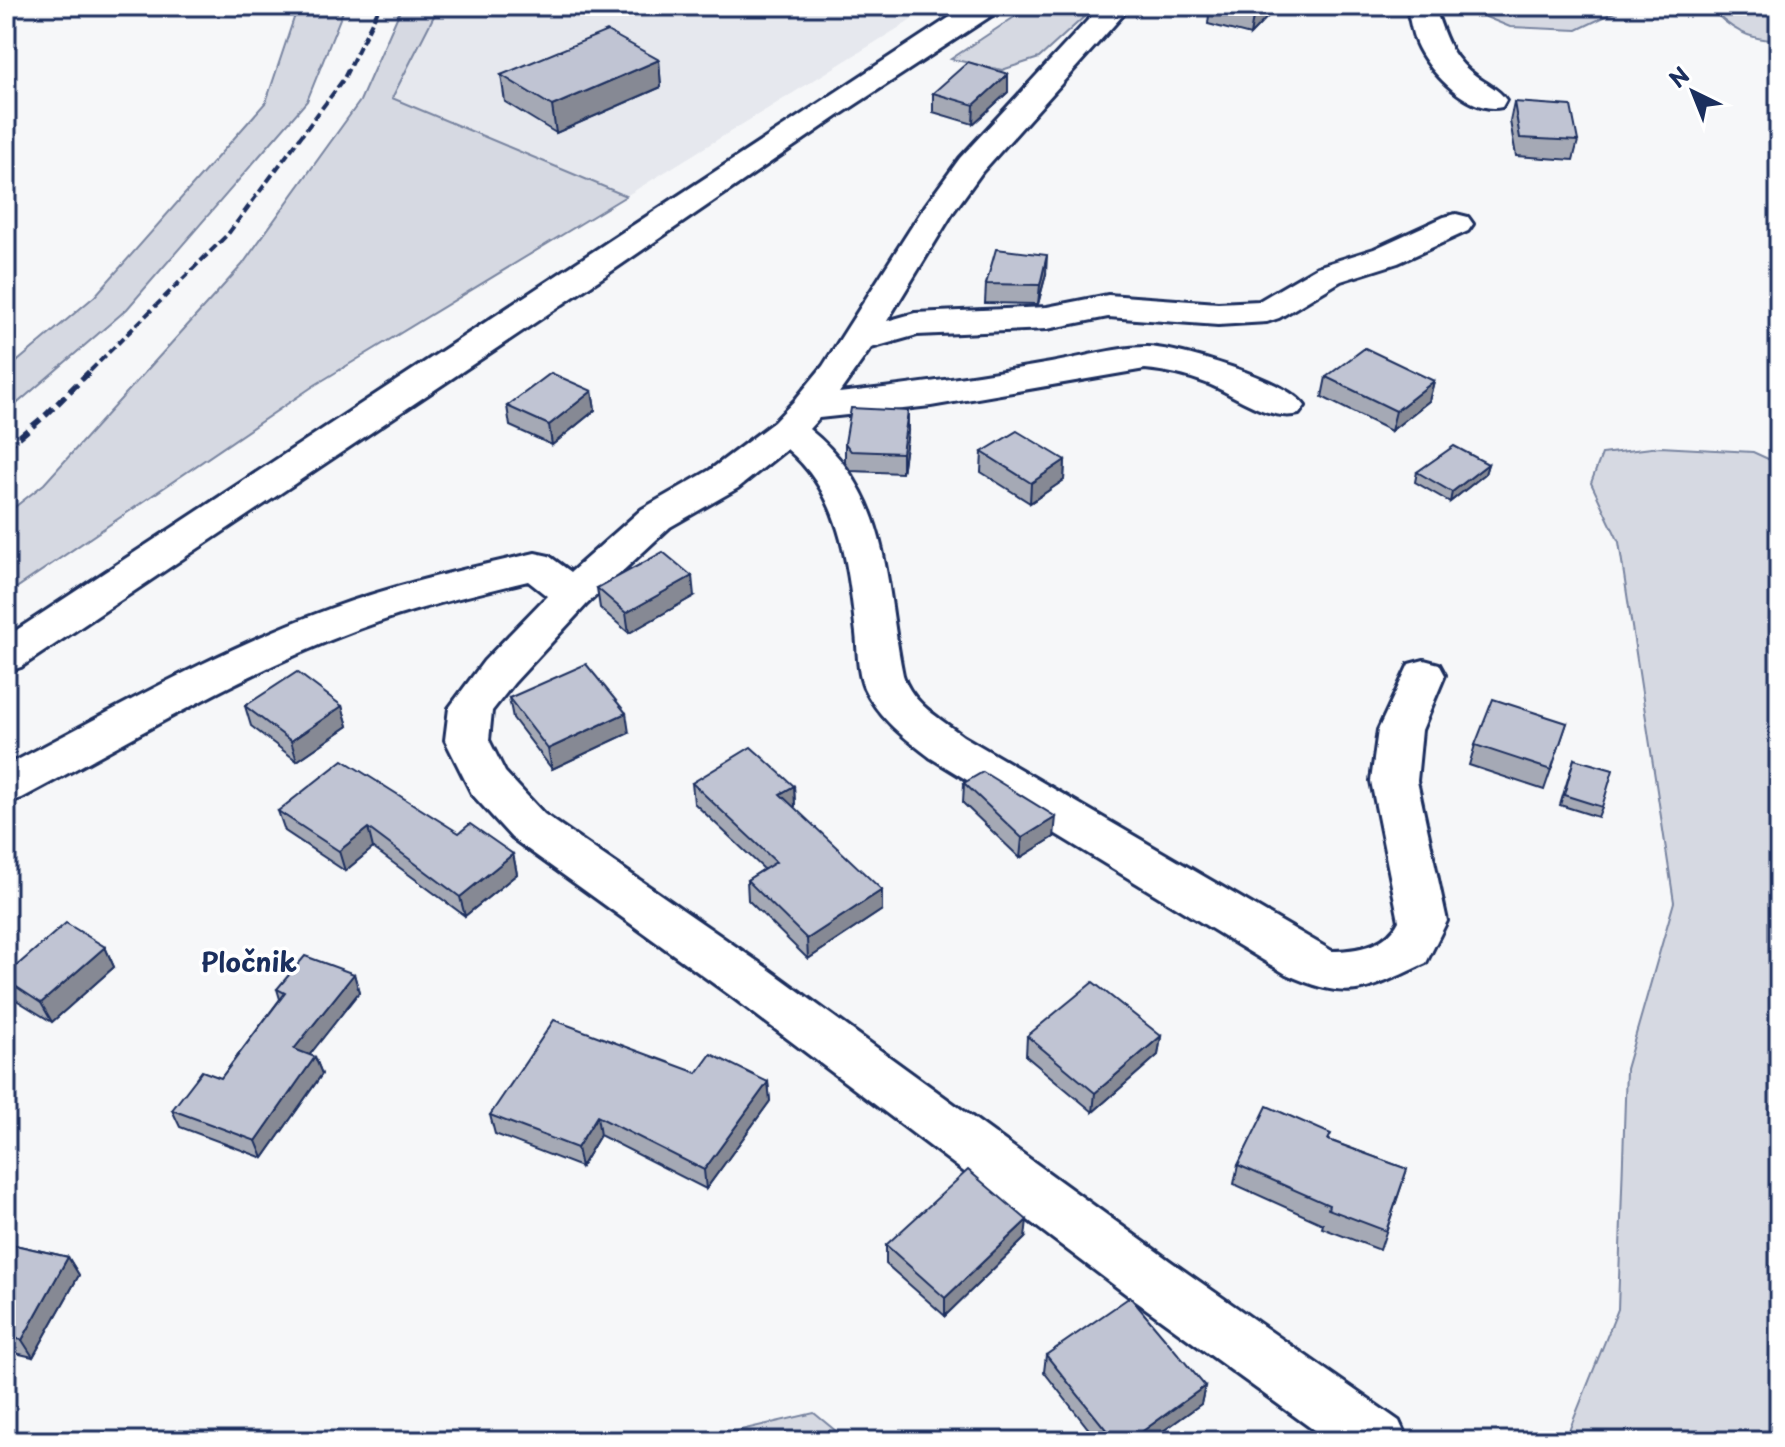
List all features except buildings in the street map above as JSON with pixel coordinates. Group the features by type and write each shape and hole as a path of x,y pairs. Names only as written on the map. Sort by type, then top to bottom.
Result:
{"street":[{"path":"6,657 594,268 830,107 987,6"},
{"path":"1117,6 971,165 939,209 858,340 798,419 724,479 554,580 499,672 471,708 467,740 488,782 528,826 749,982 1150,1279 1378,1441"},
{"path":"1420,6 1431,43 1443,64 1491,100"},
{"path":"858,340 915,324 1047,318 1108,306 1218,314 1267,311 1329,274 1386,256 1456,224"},
{"path":"798,419 1145,358 1172,359 1205,368 1286,406"},
{"path":"798,419 815,450 844,487 858,520 886,687 905,714 947,747 1303,960 1328,971 1361,971 1409,949 1423,921 1394,781 1400,730 1424,675"},
{"path":"6,786 259,655 319,628 466,581 554,580"}],"shaded area":[{"path":"298,6 345,6 307,101 127,309 6,413 6,371 95,296 266,102"},
{"path":"402,6 439,6 392,98 626,196 315,385 6,595 6,514 44,484 242,265 360,101"},
{"path":"439,6 934,6 626,196 391,98"},
{"path":"1031,6 1096,6 1039,58 1002,70 951,59"},
{"path":"1459,6 1627,6 1577,30 1510,27"},
{"path":"1708,6 1779,6 1779,40 1740,32"},
{"path":"1660,447 1753,452 1779,464 1779,1441 1565,1441 1618,1309 1626,1069 1674,902 1619,542 1591,483 1602,454"},
{"path":"814,1413 848,1441 694,1441"}],"railway":[{"path":"90,371 228,234 343,80 380,6"},
{"path":"6,448 47,414 90,371"}],"district":[{"name":"Pločnik","path":"249,963"}]}
